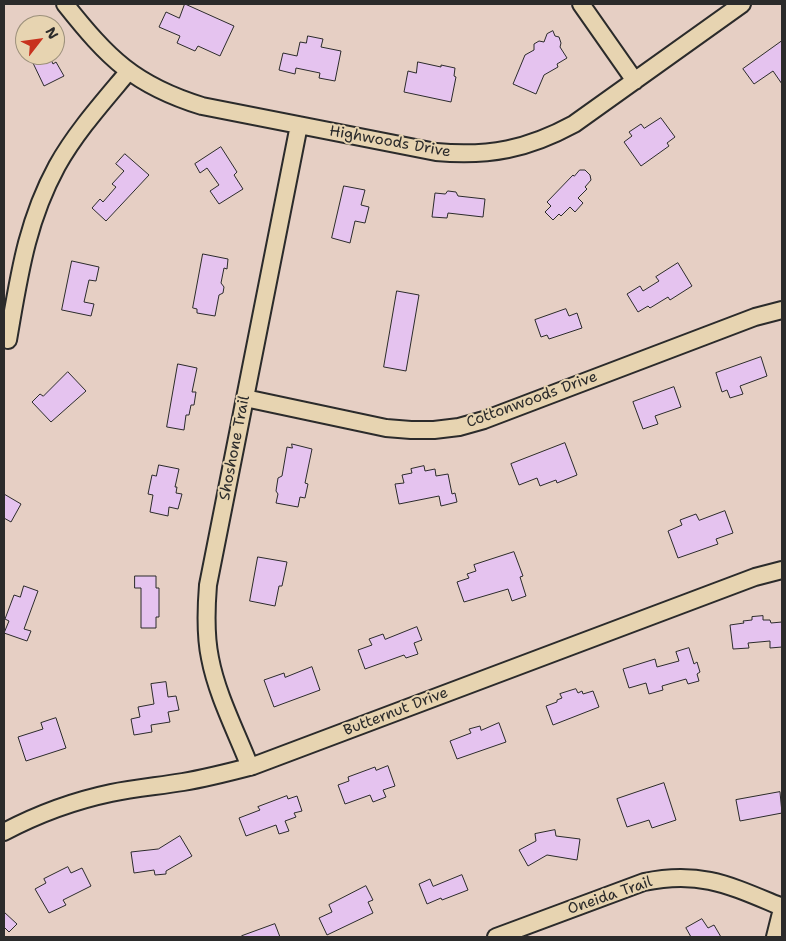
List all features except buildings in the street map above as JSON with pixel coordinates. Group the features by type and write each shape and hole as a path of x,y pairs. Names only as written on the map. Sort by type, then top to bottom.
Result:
{"street":[{"name":"Highwoods Drive","path":"65,4 89,35 128,72 177,99 202,106 436,152 458,154 491,153 530,145 553,136 574,124 636,81 742,4"},
{"path":"582,4 636,81"},
{"path":"8,340 26,242 45,190 58,164 76,136 128,72"},
{"name":"Shoshone Trail","path":"250,767 216,682 210,658 206,611 208,585 299,125"},
{"name":"Cottonwoods Drive","path":"245,398 386,428 434,430 459,427 484,420 755,316 782,310"},
{"name":"Butternut Drive","path":"4,832 31,818 82,800 111,793 182,782 250,767 754,577 782,570"},
{"name":"Oneida Trail","path":"496,937 644,882 662,878 702,878 728,885 782,908"},
{"path":"775,937 782,908"}]}
